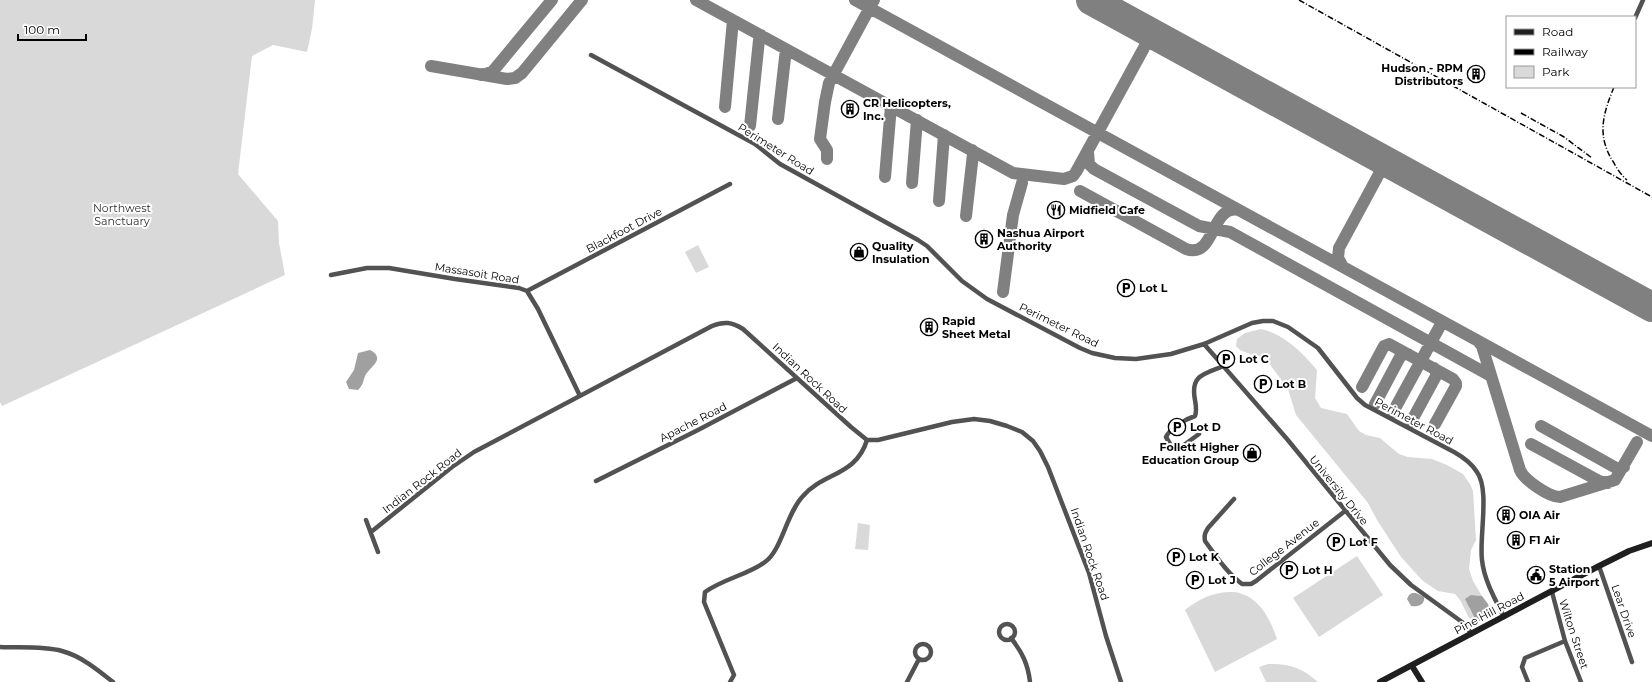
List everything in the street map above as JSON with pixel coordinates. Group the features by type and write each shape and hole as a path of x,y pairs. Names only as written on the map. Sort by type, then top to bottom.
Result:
{"street":[{"path":"1636,16 1643,0"},
{"name":"Perimeter Road","path":"591,55 755,144 780,164 918,240 927,246 971,289 1080,348 1099,355 1115,358 1136,359 1171,354 1204,344 1257,321 1273,321 1283,324 1297,332 1318,348 1357,398 1365,405 1463,457 1478,472 1482,482 1483,492 1482,561 1488,584 1504,617"},
{"name":"Blackfoot Drive","path":"527,291 730,184"},
{"name":"Massasoit Road","path":"331,275 367,268 389,268 457,280 519,288 527,291 538,309 580,396"},
{"name":"Indian Rock Road","path":"371,532 465,457 712,326 722,322 733,323 743,329 867,440 878,440 952,422 974,419 990,421 1007,426 1022,432 1033,441 1048,467 1089,573 1108,642 1121,682"},
{"name":"University Drive","path":"1204,344 1287,439 1345,511 1401,576 1462,622 1472,634"},
{"path":"1199,434 1177,450 1174,449 1166,437 1168,433 1195,416 1197,412 1194,386 1198,378 1202,374 1224,366"},
{"name":"Apache Road","path":"596,481 692,434 797,378"},
{"path":"730,682 734,675 706,608 703,596 705,592 715,584 770,558 778,544 790,515 801,498 813,487 854,464 863,452 867,440"},
{"name":"College Avenue","path":"1234,499 1226,510 1204,533 1204,538 1235,580 1242,584 1252,584 1345,511"},
{"path":"366,520 378,552"},
{"name":"Pine Hill Road","path":"1380,682 1599,566 1629,551 1652,543"},
{"name":"Lear Drive","path":"1599,566 1632,662"},
{"name":"Wilton Street","path":"1552,592 1565,641 1581,682"},
{"path":"1011,638 1026,660 1030,682"},
{"path":"1528,682 1522,667 1525,658 1565,641"},
{"path":"0,647 43,648 63,652 82,660 113,682"},
{"path":"907,682 920,659"},
{"path":"1412,666 1422,682"}],"green space":[{"name":"Northwest Sanctuary","path":"0,0 315,0 312,29 307,52 273,45 252,56 238,174 278,221 279,243 285,275 2,406 0,402"},
{"path":"698,245 709,267 696,273 685,252"},
{"path":"1261,329 1269,331 1285,339 1317,370 1315,398 1321,408 1347,414 1359,431 1366,435 1380,438 1399,454 1408,457 1432,459 1463,474 1473,491 1476,540 1471,550 1469,569 1473,581 1482,596 1471,595 1469,608 1476,621 1469,618 1460,600 1455,594 1438,591 1423,581 1401,557 1368,503 1296,415 1288,389 1266,359 1240,350 1236,346 1237,339 1245,333"},
{"path":"858,523 870,525 868,550 855,549"},
{"path":"1357,556 1383,595 1319,637 1293,598"},
{"path":"1229,592 1240,593 1255,601 1268,618 1277,639 1215,672 1185,610 1206,597"},
{"path":"1268,664 1282,664 1295,667 1307,673 1318,682 1266,682 1259,667"}],"shaded area":[{"path":"370,350 375,353 377,360 365,376 362,385 358,390 349,389 346,382 354,370 358,353"},
{"path":"1412,593 1416,593 1424,597 1422,604 1418,606 1411,606 1407,599"},
{"path":"1471,595 1482,596 1488,604 1490,610 1481,621 1476,621 1465,599"}],"taxiway":[{"path":"481,75 493,71 552,0"},
{"path":"431,66 507,79 515,78 522,73 582,0"},
{"path":"696,0 1013,173 1064,179 1073,176 1076,172 1145,46 1154,40 1166,41"},
{"path":"855,0 1652,436"},
{"path":"827,159 827,150 820,139 829,83 874,0"},
{"path":"725,107 733,20"},
{"path":"1136,24 1144,34 1146,39 1145,46"},
{"path":"750,126 759,40 761,35"},
{"path":"778,119 786,49"},
{"path":"885,177 891,106"},
{"path":"912,183 917,120"},
{"path":"939,201 944,135"},
{"path":"966,216 973,154 972,150"},
{"path":"1088,152 1089,164 1094,169 1199,226 1230,232 1491,376"},
{"path":"1372,153 1380,165 1379,174"},
{"path":"1343,267 1338,258 1339,248 1379,174 1382,171 1392,168 1405,172"},
{"path":"1003,292 1013,215 1022,183"},
{"path":"1080,191 1186,249 1196,250 1203,246 1217,222 1223,215 1230,210 1239,210"},
{"path":"1393,412 1440,326 1442,324 1447,324"},
{"path":"1477,340 1482,346 1520,470 1522,474 1537,487 1550,494 1560,497 1615,480 1637,442"},
{"path":"1362,387 1384,346 1389,344 1453,379 1456,383 1456,386 1435,424"},
{"path":"1375,404 1400,357 1404,354 1408,354"},
{"path":"1411,422 1436,376 1434,368"},
{"path":"1541,426 1618,469 1624,467"},
{"path":"1531,444 1599,481 1608,483"}],"runway":[{"path":"1091,0 1652,307"}],"railway":[{"path":"1299,0 1652,197"},
{"path":"1614,88 1604,116 1603,134 1608,153 1618,170 1627,180"},
{"path":"1521,113 1564,137 1592,158"}],"place":[{"name":"Hudson - RPM Distributors","path":"1476,74"},
{"name":"CR Helicopters, Inc.","path":"850,109"},
{"name":"Midfield Cafe","path":"1056,210"},
{"name":"Nashua Airport Authority","path":"984,239"},
{"name":"Quality Insulation","path":"859,252"},
{"name":"Lot L","path":"1126,288"},
{"name":"Rapid Sheet Metal","path":"929,327"},
{"name":"Lot C","path":"1226,359"},
{"name":"Lot B","path":"1263,384"},
{"name":"Lot D","path":"1177,427"},
{"name":"Follett Higher Education Group","path":"1252,453"},
{"name":"OIA Air","path":"1506,515"},
{"name":"F1 Air","path":"1516,540"},
{"name":"Lot F","path":"1336,542"},
{"name":"Lot K","path":"1176,557"},
{"name":"Lot H","path":"1289,570"},
{"name":"Station 5 Airport","path":"1536,575"},
{"name":"Lot J","path":"1195,580"}]}
